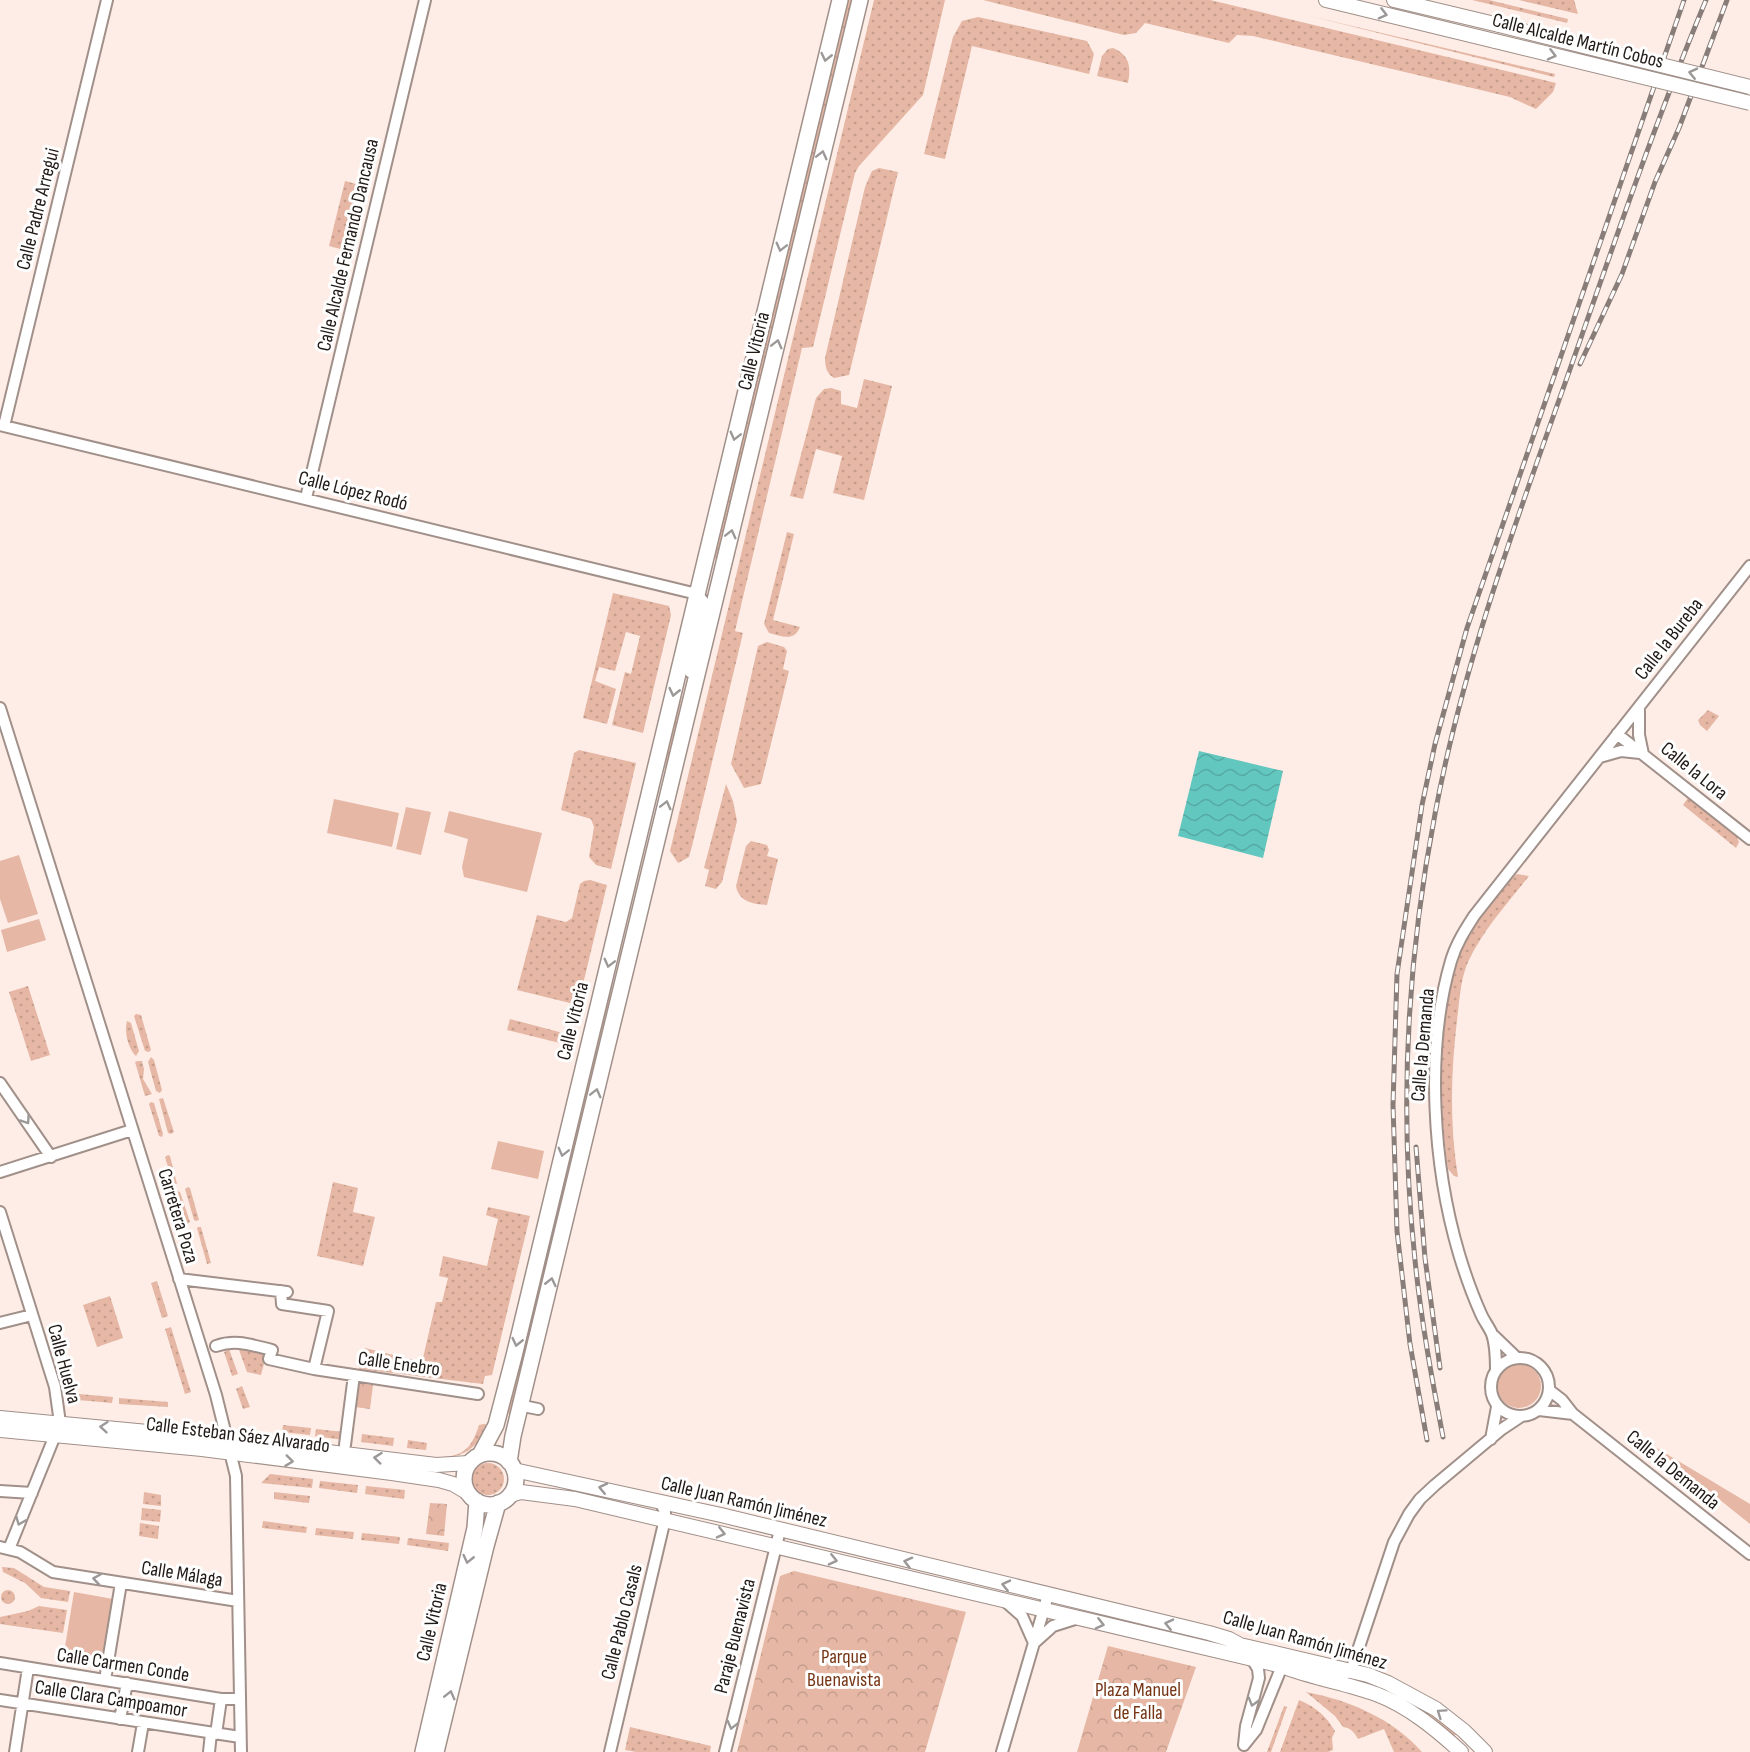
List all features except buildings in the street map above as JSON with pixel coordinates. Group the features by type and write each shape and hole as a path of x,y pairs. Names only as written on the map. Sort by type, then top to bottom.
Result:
{"highway":[{"name":"Calle Vitoria","path":"474,1459 496,1425 514,1356 840,0"},
{"name":"Calle Vitoria","path":"511,1466 513,1436 860,0"},
{"path":"697,594 713,583 722,573"},
{"path":"495,1454 511,1466 515,1478 504,1499 487,1505 472,1497 464,1478 474,1459 495,1454"},
{"name":"Calle Vitoria","path":"423,1752 475,1528 472,1497"},
{"name":"Calle Vitoria","path":"436,1752 490,1532 504,1499"}],"main road":[{"name":"Calle Alcalde Martín Cobos","path":"1326,0 1750,103"},
{"name":"Calle Alcalde Martín Cobos","path":"1394,0 1750,87"},
{"name":"Calle Esteban Sáez Alvarado","path":"0,1418 58,1429 436,1465 474,1459"},
{"name":"Calle Esteban Sáez Alvarado","path":"0,1430 58,1429"},
{"name":"Calle Esteban Sáez Alvarado","path":"229,1446 420,1477 453,1484 472,1497"},
{"name":"Calle Juan Ramón Jiménez","path":"511,1466 1209,1633 1246,1646 1368,1675 1401,1689 1436,1709 1464,1731 1485,1752"},
{"name":"Calle Juan Ramón Jiménez","path":"504,1499 521,1492 575,1499 1282,1666 1375,1694 1414,1714 1461,1752"}],"street":[{"name":"Calle Padre Arregui","path":"2,426 107,0"},
{"name":"Calle Alcalde Fernando Dancausa","path":"306,498 425,0"},
{"name":"Calle López Rodó","path":"2,426 697,594"},
{"name":"Calle la Bureba","path":"1617,734 1750,566"},
{"name":"Calle Vitoria","path":"689,711 689,677 704,610 704,602 697,594"},
{"name":"Calle la Lora","path":"1639,706 1639,735 1643,754"},
{"name":"Carretera Poza","path":"0,708 216,1395 229,1446 236,1482 240,1746"},
{"name":"Calle la Lora","path":"1617,734 1750,839"},
{"name":"Calle la Demanda","path":"1496,1370 1492,1334 1467,1280 1458,1252 1440,1160 1436,1111 1436,1068 1444,991 1456,947 1474,916 1617,734"},
{"name":"Calle la Lora","path":"1599,757 1621,751 1643,754"},
{"path":"0,1083 51,1157"},
{"path":"0,1172 132,1130"},
{"name":"Calle Huelva","path":"1,1217 55,1387 58,1429"},
{"path":"179,1279 284,1292 282,1304 328,1311 314,1370"},
{"name":"Calle Huelva","path":"0,1323 32,1314"},
{"name":"Calle la Demanda","path":"1492,1334 1517,1358"},
{"name":"Calle Enebro","path":"216,1346 230,1342 249,1344 272,1350 269,1359 314,1370 478,1394"},
{"path":"1375,1694 1360,1686 1351,1671 1394,1542 1404,1522 1428,1491 1520,1417 1532,1414 1544,1404 1549,1383 1543,1370 1532,1360 1517,1358 1502,1364 1496,1370 1490,1386 1491,1395 1497,1407 1508,1414 1520,1417"},
{"path":"345,1445 354,1376"},
{"name":"Calle la Demanda","path":"1549,1390 1574,1414 1750,1554"},
{"path":"1491,1439 1497,1407"},
{"path":"1539,1410 1574,1414"},
{"path":"4,1548 32,1493 58,1429"},
{"path":"0,1491 32,1493"},
{"name":"Calle Pablo Casals","path":"610,1752 665,1520 665,1512 660,1501"},
{"name":"Paraje Buenavista","path":"725,1752 780,1530"},
{"name":"Calle Málaga","path":"4,1548 24,1554 53,1572 238,1601"},
{"path":"961,1590 965,1575"},
{"name":"Calle Málaga","path":"105,1680 121,1583"},
{"path":"1002,1752 1048,1595"},
{"path":"1005,1601 1022,1616 1034,1643"},
{"path":"1126,1630 1130,1614"},
{"path":"1034,1643 1053,1626 1076,1618"},
{"path":"1357,1653 1368,1675"},
{"path":"1243,1749 1246,1726 1259,1678 1258,1669 1252,1659"},
{"name":"Calle Carmen Conde","path":"0,1663 221,1699 240,1699"},
{"path":"1243,1749 1256,1730 1282,1666 1292,1665 1340,1676 1351,1671"},
{"path":"15,1752 28,1668"},
{"path":"120,1719 127,1683"},
{"path":"209,1752 221,1699"},
{"name":"Calle Clara Campoamor","path":"0,1700 213,1734 240,1746"},
{"path":"138,1752 143,1723"}],"green space":[{"path":"847,0 853,0 718,559 712,558"},
{"path":"874,0 945,0 923,95 855,173 813,347 802,348 735,631 743,633 692,846 689,857 678,863 670,851"},
{"path":"983,0 1210,0 1556,83 1553,92 1536,109 1510,97 1253,36 1237,35 1229,43 1145,23 1136,33 1124,35"},
{"path":"1472,0 1489,0 1568,19 1567,23"},
{"path":"1519,0 1574,0 1578,14"},
{"path":"1306,15 1555,74 1554,77"},
{"path":"978,17 1087,41 1094,54 1089,74 972,46 945,159 924,154 953,37 962,21"},
{"path":"1113,48 1123,54 1128,62 1128,83 1097,76 1102,56 1108,49"},
{"path":"879,168 898,172 849,375 834,378 827,370 825,358 865,187 872,171"},
{"path":"345,181 360,185 344,250 329,246"},
{"path":"864,379 892,386 864,500 833,493 842,456 816,449 803,499 790,496 816,398 824,389 831,388 841,391 841,404 857,408"},
{"path":"787,532 794,534 773,620 800,627 794,635 787,637 769,633 764,624"},
{"path":"613,593 669,606 671,615 643,733 612,725 625,672 631,674 640,636 626,632 615,671 599,667 595,681 616,689 607,724 583,718"},
{"path":"767,642 784,647 787,651 783,669 789,671 761,784 744,788 731,764 758,646"},
{"path":"680,687 683,689 675,736 662,791 668,745"},
{"path":"1708,710 1719,716 1707,731 1698,720"},
{"path":"579,750 636,763 611,869 596,865 589,857 594,827 591,819 561,810 574,753"},
{"path":"726,784 733,801 737,821 722,882 716,889 705,886 709,870 704,868"},
{"path":"1688,798 1736,835 1739,842 1736,848 1683,805"},
{"path":"334,799 399,813 392,847 327,833"},
{"path":"406,807 431,812 421,855 396,849"},
{"path":"449,811 542,833 527,892 464,877 462,867 468,839 444,832"},
{"path":"751,841 767,845 769,850 767,856 778,859 767,905 743,899 736,886 746,846"},
{"path":"19,855 38,914 8,923 0,899 0,861"},
{"path":"1517,874 1529,876 1481,939 1468,962 1462,980 1452,1094 1453,1136 1458,1177 1448,1169 1442,1115 1442,1028 1446,999 1465,942 1502,889"},
{"path":"590,880 607,885 576,1013 573,1013 574,1004 517,990 537,915 566,922 572,918 580,884"},
{"path":"39,919 46,940 7,952 1,930"},
{"path":"611,979 613,980 602,1045 511,1414 506,1413"},
{"path":"28,986 50,1055 31,1061 9,992"},
{"path":"141,1015 151,1050 149,1052 145,1051 134,1016"},
{"path":"510,1019 567,1034 569,1026 573,1027 568,1045 507,1030"},
{"path":"127,1021 131,1023 139,1051 136,1056 127,1040"},
{"path":"151,1057 154,1060 162,1090 160,1093 156,1091 148,1062"},
{"path":"142,1061 143,1079 152,1094 145,1096 135,1062"},
{"path":"163,1098 174,1132 171,1134 168,1133 159,1099"},
{"path":"154,1103 162,1137 159,1136 149,1104"},
{"path":"498,1141 544,1151 538,1179 491,1169"},
{"path":"168,1155 177,1184 173,1183 165,1157"},
{"path":"333,1182 358,1188 353,1212 375,1217 363,1266 317,1256"},
{"path":"188,1187 199,1220 196,1221 185,1189"},
{"path":"177,1191 180,1192 190,1222 187,1224"},
{"path":"488,1207 530,1216 492,1375 485,1376 483,1384 359,1369 365,1348 422,1362 436,1302 442,1302 448,1278 439,1276 443,1256 487,1266 498,1219 486,1215"},
{"path":"198,1227 201,1227 211,1263 207,1264"},
{"path":"157,1281 168,1316 162,1318 151,1283"},
{"path":"110,1296 123,1338 97,1347 83,1305"},
{"path":"171,1327 191,1392 185,1394 165,1329"},
{"path":"238,1347 267,1352 261,1375 247,1372"},
{"path":"229,1349 238,1374 232,1376 224,1352"},
{"path":"1519,1364 1534,1371 1541,1386 1534,1401 1519,1408 1504,1401 1497,1386 1504,1371"},
{"path":"358,1383 373,1385 370,1409 355,1407"},
{"path":"242,1386 250,1407 243,1409 236,1389"},
{"path":"79,1394 113,1397 112,1403 78,1400"},
{"path":"119,1398 168,1402 168,1407 119,1404"},
{"path":"283,1425 311,1428 310,1435 282,1432"},
{"path":"479,1425 488,1425 484,1433 469,1450 456,1456 439,1459 439,1457 461,1453 470,1445"},
{"path":"316,1429 344,1432 343,1440 315,1436"},
{"path":"362,1434 394,1438 393,1446 361,1442"},
{"path":"408,1440 427,1443 426,1450 407,1448"},
{"path":"1650,1444 1750,1504 1750,1524"},
{"path":"488,1463 500,1467 504,1479 500,1491 488,1495 476,1491 472,1479 476,1467"},
{"path":"270,1474 313,1479 312,1488 261,1483"},
{"path":"320,1481 358,1485 357,1493 319,1488"},
{"path":"366,1486 405,1490 404,1499 365,1494"},
{"path":"144,1492 161,1495 161,1506 143,1504"},
{"path":"274,1492 310,1496 309,1503 274,1499"},
{"path":"430,1503 447,1504 444,1536 426,1534"},
{"path":"142,1508 161,1510 160,1522 141,1520"},
{"path":"263,1521 307,1527 306,1533 262,1528"},
{"path":"140,1523 159,1526 158,1539 139,1536"},
{"path":"316,1528 354,1532 353,1539 315,1535"},
{"path":"362,1533 400,1537 399,1544 361,1540"},
{"path":"408,1538 449,1543 448,1551 407,1545"},
{"path":"2,1567 14,1568 44,1587 70,1591 68,1602 41,1598 25,1583 3,1572"},
{"name":"Parque Buenavista","path":"794,1571 966,1612 925,1752 737,1752 780,1576"},
{"path":"8,1590 13,1592 15,1597 13,1602 8,1604 3,1602 1,1597 3,1592"},
{"path":"74,1592 113,1599 103,1660 64,1653"},
{"path":"39,1606 67,1610 63,1633 0,1624 0,1617 28,1611"},
{"name":"Plaza Manuel de Falla","path":"1108,1646 1196,1667 1166,1752 1077,1752"},
{"path":"1363,1680 1412,1702 1457,1733 1454,1736 1425,1713"},
{"path":"1306,1692 1338,1700 1369,1713 1398,1730 1422,1752 1394,1752 1384,1729 1358,1739 1352,1731 1343,1727 1335,1716"},
{"path":"1299,1700 1324,1716 1332,1726 1335,1731 1332,1738 1333,1750 1328,1752 1280,1752"},
{"path":"1284,1706 1287,1707 1271,1752 1267,1752"},
{"path":"630,1727 711,1746 710,1752 625,1750"}],"water":[{"path":"1199,751 1283,771 1263,858 1178,836"}],"railway":[{"path":"1427,1440 1410,1344 1397,1231 1393,1105 1397,974 1422,805 1435,744 1467,628 1684,0"},
{"path":"1443,1437 1417,1282 1407,1148 1412,980 1425,869 1435,814 1461,701 1493,590 1635,185 1706,0"},
{"path":"1580,364 1622,274 1655,182 1679,128 1727,0"},
{"path":"1416,1147 1425,1258 1440,1368"}]}
